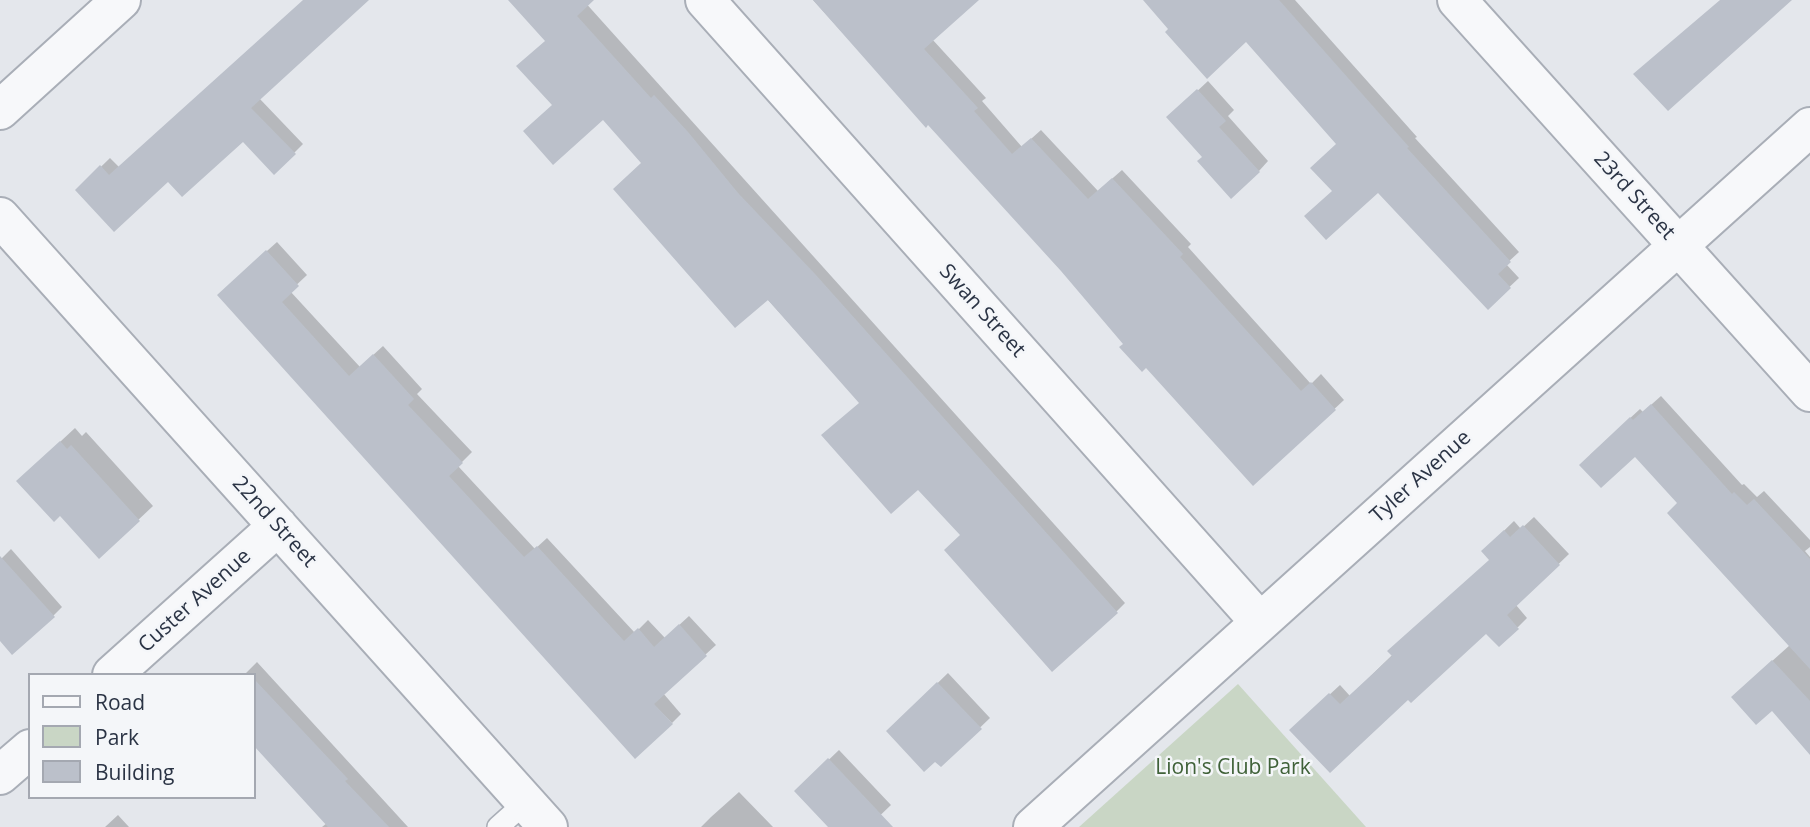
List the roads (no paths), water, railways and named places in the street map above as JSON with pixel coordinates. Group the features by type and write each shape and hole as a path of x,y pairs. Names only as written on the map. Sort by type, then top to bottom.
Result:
{"street":[{"path":"0,110 121,0"},
{"name":"Swan Street","path":"705,0 1260,622"},
{"name":"23rd Street","path":"1457,0 1810,392"},
{"name":"Tyler Avenue","path":"1033,827 1810,127"},
{"name":"22nd Street","path":"0,217 278,526 524,819"},
{"name":"Custer Avenue","path":"114,673 278,526"},
{"path":"0,775 28,750"}],"park label":[{"name":"Lion's Club Park","path":"1233,768"}]}
